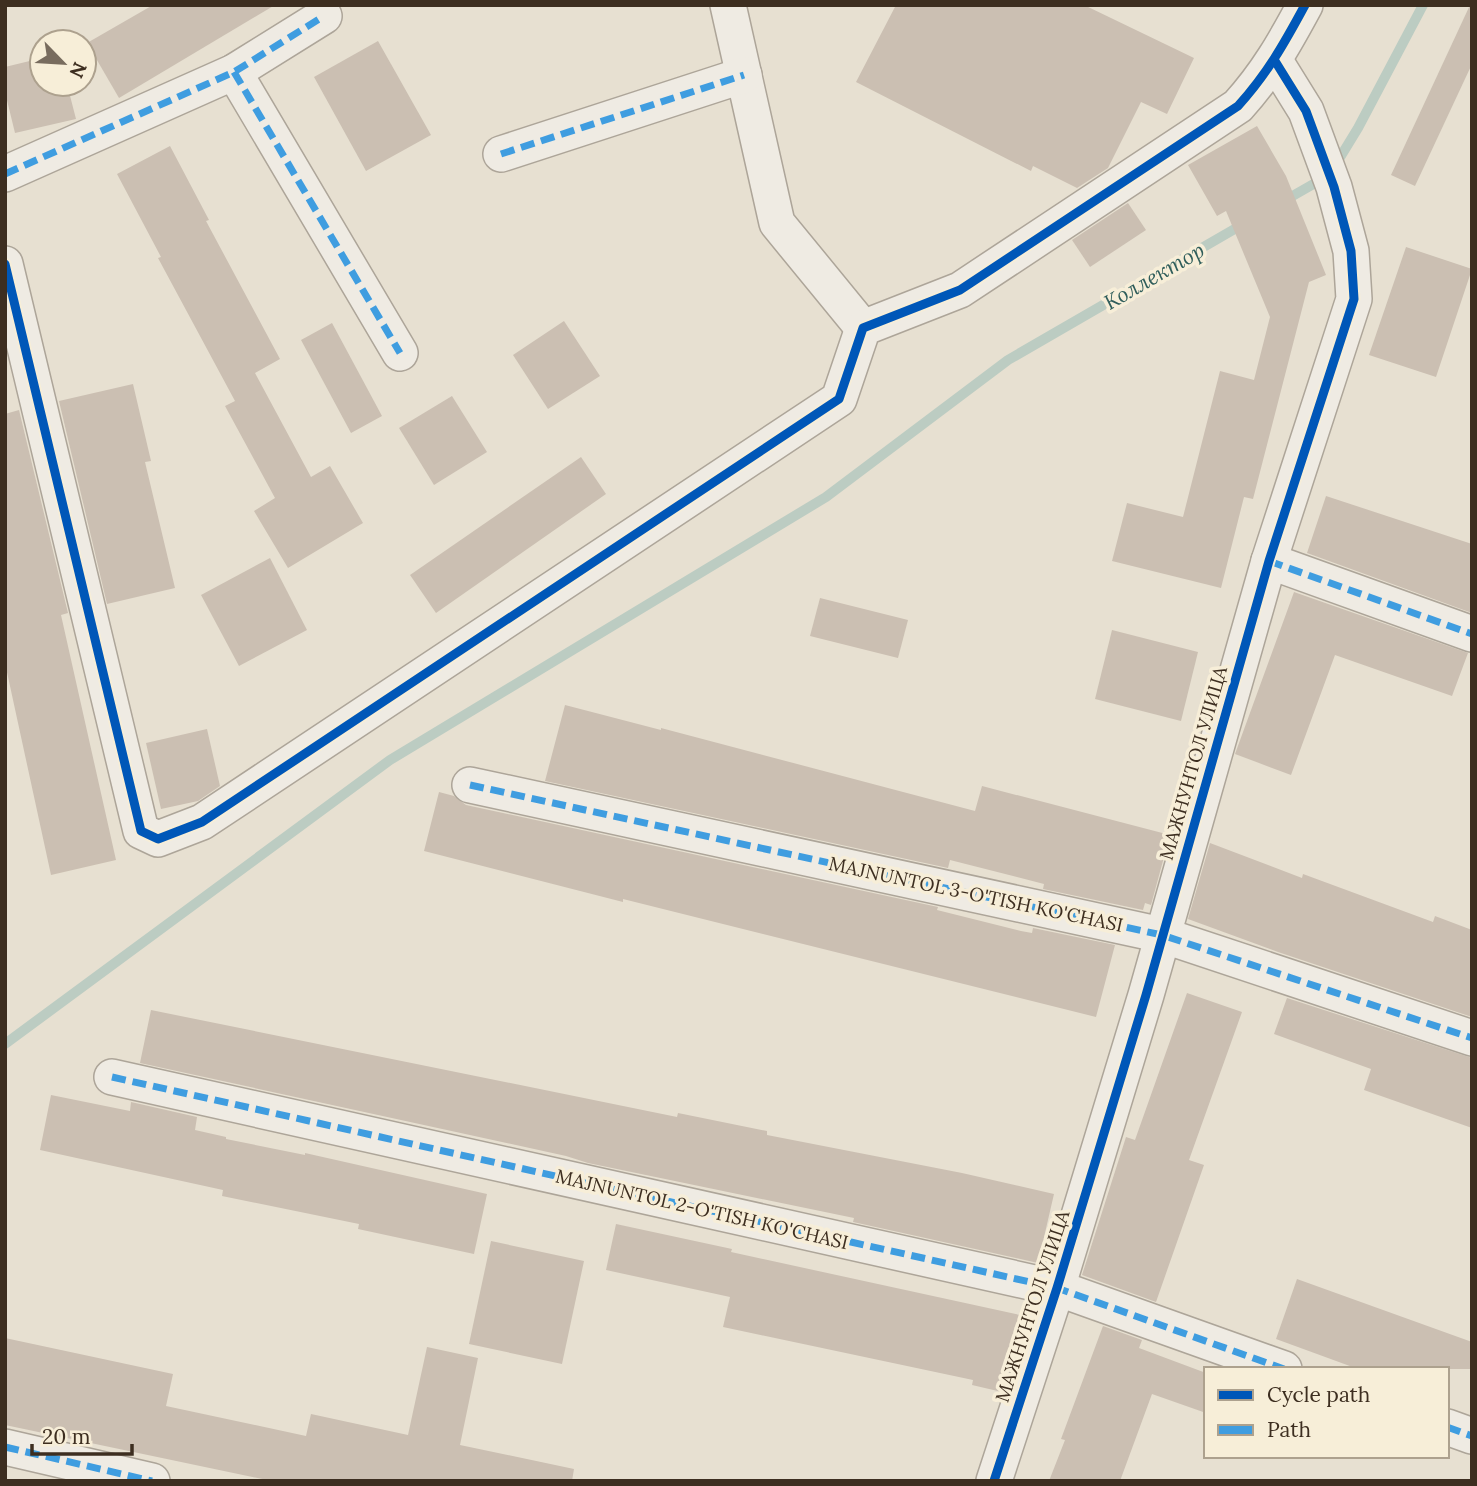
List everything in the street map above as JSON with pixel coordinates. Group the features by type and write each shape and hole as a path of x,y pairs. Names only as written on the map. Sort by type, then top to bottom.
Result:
{"street":[{"path":"728,5 777,223 863,328"},
{"path":"5,264 141,831 158,839 202,822 839,399 863,328 960,290 1238,106 1275,61 1305,5"},
{"path":"5,174 234,72 324,16"},
{"name":"МАЖНУНТОЛ УЛИЦА","path":"994,1481 1057,1288 1269,561 1354,299 1350,251 1329,174 1306,111 1275,61"},
{"path":"234,72 400,353"},
{"path":"501,154 744,75"},
{"path":"1269,561 1472,634"},
{"name":"MAJNUNTOL 3-O'TISH KO'CHASI","path":"470,785 1162,935 1472,1038"},
{"name":"MAJNUNTOL 2-O'TISH KO'CHASI","path":"112,1077 1057,1288 1278,1367"},
{"path":"1449,1428 1472,1436"},
{"path":"5,1447 152,1481"}],"building":[{"path":"153,5 275,5 119,98 98,62 98,37"},
{"path":"896,5 1084,5 1194,58 1167,114 1141,102 1108,168 1077,188 1033,166 1031,171 856,82"},
{"path":"1470,5 1472,64 1415,186 1391,175"},
{"path":"378,41 431,135 366,171 314,77"},
{"path":"28,61 28,98 71,98 76,119 15,133 5,92 5,67"},
{"path":"1257,126 1286,176 1326,275 1309,282 1253,499 1244,497 1221,588 1112,561 1127,503 1183,517 1220,371 1254,380 1270,317 1226,211 1217,216 1188,165"},
{"path":"170,146 209,220 206,221 280,359 255,373 311,477 330,466 363,523 288,568 254,511 275,498 225,406 235,401 158,258 161,257 117,174"},
{"path":"1128,203 1146,230 1090,267 1072,240"},
{"path":"1406,247 1472,269 1436,377 1369,355"},
{"path":"564,321 600,376 548,409 513,355"},
{"path":"332,323 382,416 351,433 301,340"},
{"path":"133,384 151,461 145,462 175,588 107,604 59,401"},
{"path":"452,396 487,452 434,485 399,428"},
{"path":"19,410 68,613 61,615 116,860 51,875 5,663 5,414"},
{"path":"581,457 606,494 436,613 410,575"},
{"path":"1326,496 1472,544 1472,613 1307,553"},
{"path":"270,558 307,630 239,666 201,595"},
{"path":"1294,592 1468,653 1452,696 1335,655 1291,775 1235,754"},
{"path":"820,598 908,620 898,658 810,636"},
{"path":"1112,630 1198,652 1181,721 1095,699"},
{"path":"565,705 975,811 982,786 1170,835 1151,905 1145,903 1143,910 1043,889 1044,884 950,860 948,868 545,781"},
{"path":"207,729 220,786 198,801 161,809 146,743"},
{"path":"439,792 454,796 466,805 938,907 937,910 1021,931 1032,933 1033,928 1115,945 1096,1017 424,851"},
{"path":"1210,843 1302,878 1303,874 1433,922 1435,916 1472,930 1472,1017 1188,919"},
{"path":"1187,993 1242,1012 1189,1160 1204,1165 1156,1302 1082,1275 1126,1137 1135,1140"},
{"path":"1287,998 1472,1058 1472,1128 1364,1090 1371,1069 1274,1034"},
{"path":"151,1010 677,1117 678,1113 767,1131 767,1135 1054,1194 1038,1263 853,1222 854,1218 588,1163 140,1063"},
{"path":"51,1095 130,1111 131,1102 197,1117 195,1130 226,1139 305,1153 487,1194 474,1254 358,1229 359,1224 222,1196 223,1190 40,1150"},
{"path":"616,1224 1020,1315 1002,1392 972,1385 973,1380 723,1327 730,1297 606,1270"},
{"path":"491,1241 584,1261 562,1364 469,1344"},
{"path":"1297,1279 1472,1342 1472,1369 1353,1367 1276,1339"},
{"path":"1103,1326 1142,1340 1139,1348 1204,1372 1204,1412 1152,1394 1120,1481 1049,1481 1065,1440 1061,1439"},
{"path":"5,1338 173,1374 166,1406 306,1436 311,1414 408,1435 427,1347 478,1358 460,1445 574,1469 572,1481 272,1481 5,1425"}],"waterway":[{"name":"Коллектор","path":"1336,164 1423,5"},
{"name":"Коллектор","path":"1282,202 1324,178"},
{"path":"5,1044 390,760 826,497 1008,360 1245,223"}],"marked path":[{"path":"5,174 234,72 324,16"},
{"path":"234,72 400,353"},
{"path":"501,154 744,75"},
{"path":"1269,561 1472,634"},
{"path":"470,785 1162,935 1472,1038"},
{"path":"112,1077 1057,1288 1278,1367"},
{"path":"1449,1428 1472,1436"},
{"path":"5,1447 152,1481"}],"cycle path":[{"path":"5,264 141,831 158,839 202,822 839,399 863,328 960,290 1238,106 1274,58 1305,5"},
{"path":"994,1481 1057,1288 1146,995 1269,561 1354,299 1351,251 1334,187 1306,111 1275,61"}]}
